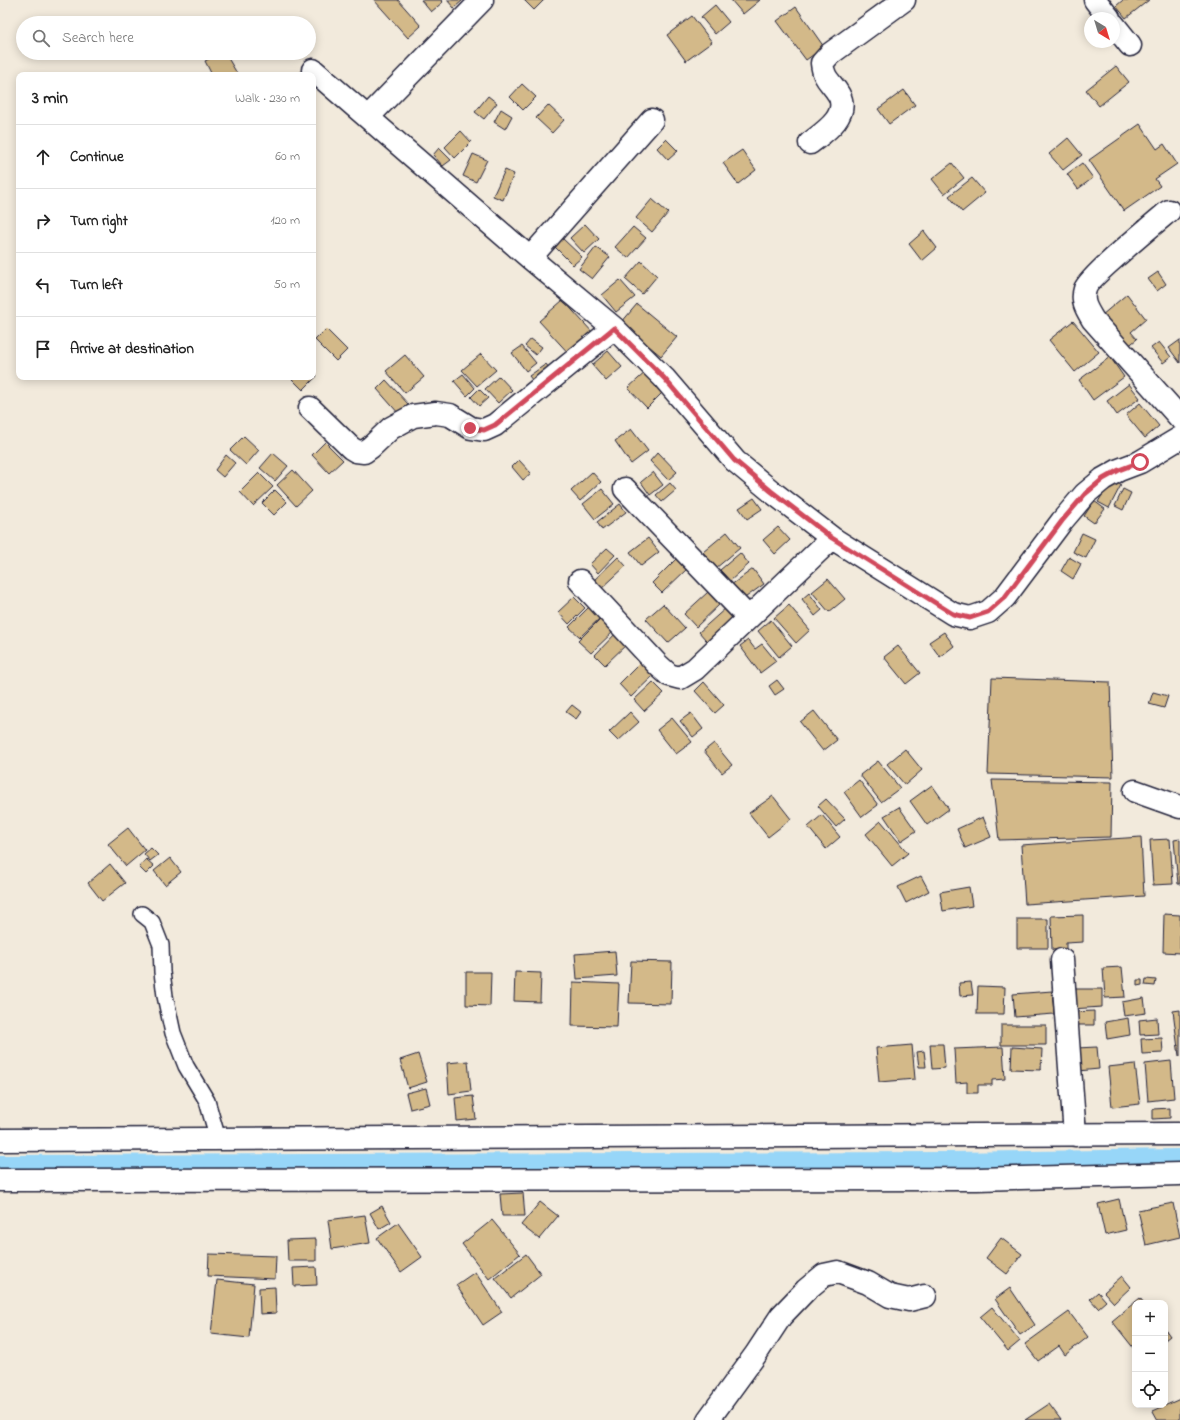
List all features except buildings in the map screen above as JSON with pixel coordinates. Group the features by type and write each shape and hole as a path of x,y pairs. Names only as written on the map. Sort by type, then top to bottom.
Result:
{"street":[{"path":"368,117 482,0"},
{"path":"810,143 828,129 839,116 842,106 840,95 823,73 822,63 830,54 904,0"},
{"path":"1095,0 1104,12"},
{"path":"1120,33 1130,46"},
{"path":"316,73 530,258 614,328 664,378 734,460 771,491 832,538 953,614 970,618 988,612 1005,597 1062,521 1085,494 1103,479 1119,470 1140,462 1180,438"},
{"path":"530,258 652,120"},
{"path":"1169,211 1098,274 1086,287 1083,297 1086,309 1093,320 1180,418"},
{"path":"310,408 351,448 356,451 364,452 391,428 413,416 436,413 450,415 470,428 484,430 495,425 614,328"},
{"path":"625,489 748,618"},
{"path":"580,580 668,675 680,678 694,669 832,538"},
{"path":"1135,791 1180,807"},
{"path":"1062,960 1075,1135"},
{"path":"0,1140 1180,1134"},
{"path":"0,1180 970,1179 1180,1174"},
{"path":"708,1420 756,1354 781,1316 806,1290 824,1275 838,1272 868,1283 890,1296 909,1300 925,1296"}],"lane":[{"path":"142,914 152,922 161,945 165,996 173,1033 186,1066 207,1101 218,1139"}],"waterway":[{"path":"0,1168 948,1165 1180,1162"}],"route":[{"path":"470,428 484,430 495,425 614,328 664,378 734,460 771,491 832,538 953,614 970,618 988,612 1005,597 1062,521 1085,494 1103,479 1119,470 1140,462"}]}
